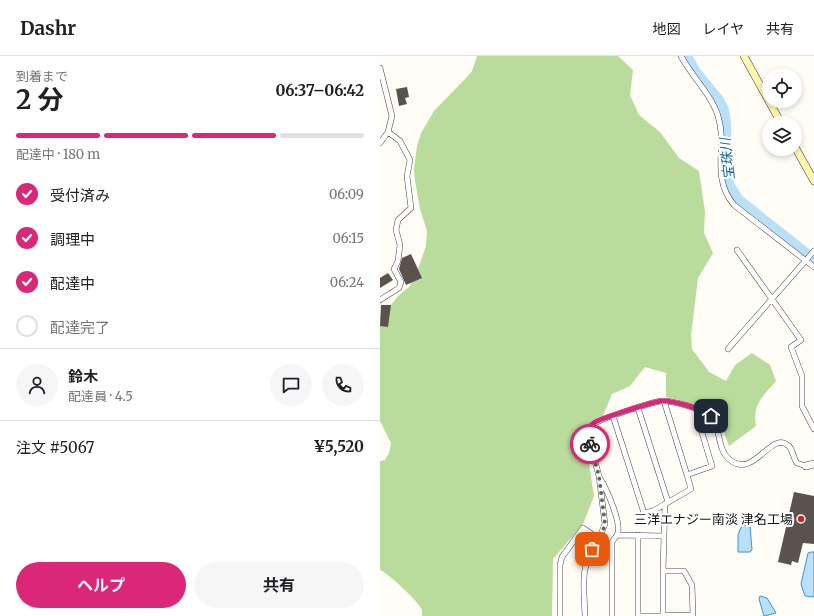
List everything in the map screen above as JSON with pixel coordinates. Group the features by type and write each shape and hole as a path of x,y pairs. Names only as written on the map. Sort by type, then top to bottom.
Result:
{"main road":[{"path":"744,56 778,116"},
{"path":"800,156 813,177"}],"street":[{"path":"681,56 690,73 713,104 717,114 720,126 721,177 728,197 734,205 814,267"},
{"path":"380,68 392,116 388,132 380,143"},
{"path":"380,300 399,288 401,282 394,269 398,261 400,245 396,230 398,220 411,208 412,199 407,176 410,160 400,141 388,132"},
{"path":"738,250 801,340 791,347 802,376 802,406 814,429"},
{"path":"728,350 813,252"},
{"path":"613,416 644,513 691,489 664,401"},
{"path":"585,616 585,566 588,555 599,539 605,524 599,476 591,451 589,431 595,422 664,401 706,412 714,422 724,451 731,461 740,464 751,463 775,444 782,443 790,448 797,463 806,466 814,464"},
{"path":"638,408 666,503 663,615"},
{"path":"687,475 712,466 700,426 714,422"},
{"path":"599,476 606,487 618,522 617,535 612,542 612,616"},
{"path":"560,616 560,565 562,557 583,528 599,539"},
{"path":"617,535 664,536"},
{"path":"638,536 638,616 693,615 692,585 684,571 663,571"}],"green space":[{"path":"477,56 618,56 633,70 630,95 639,115 660,132 679,158 699,171 705,212 704,233 713,253 698,278 691,335 692,349 709,372 726,381 735,365 752,353 770,365 776,381 763,396 757,406 755,419 756,426 729,446 718,417 710,408 666,397 666,373 645,367 630,386 612,394 603,416 593,420 586,428 586,444 594,496 583,524 553,559 552,616 422,616 420,606 410,595 380,570 380,461 385,460 389,453 391,443 380,421 380,318 399,295 409,287 416,275 426,246 427,231 420,209 414,169 417,146 421,133 434,111 472,71"}],"water":[{"path":"742,525 750,526 752,550 750,552 738,552 738,535"},
{"path":"814,552 814,597 805,596 801,584 808,553"},
{"path":"760,596 767,598 776,613 764,616 759,599"}],"building":[{"path":"407,87 409,97 405,98 407,104 399,106 396,89"},
{"path":"411,254 422,278 406,285 399,269 402,258"},
{"path":"388,273 393,280 380,288 380,278"},
{"path":"381,305 391,305 388,327 380,326"},
{"name":"三洋エナジー南淡 津名工場","path":"794,492 814,496 814,544 803,543 798,563 792,561 791,565 778,562"}],"waterway":[{"name":"宝珠川","path":"687,56 696,72 719,100 724,110 726,124 726,172 730,186 739,200 814,259"}],"way so far":[{"path":"590,444 599,476 605,524 602,534 592,549"}],"place":[{"name":"三洋エナジー南淡 津名工場","path":"801,519"}],"route":[{"path":"590,444 589,431 595,422 660,401 691,407 706,412 711,416"}]}
